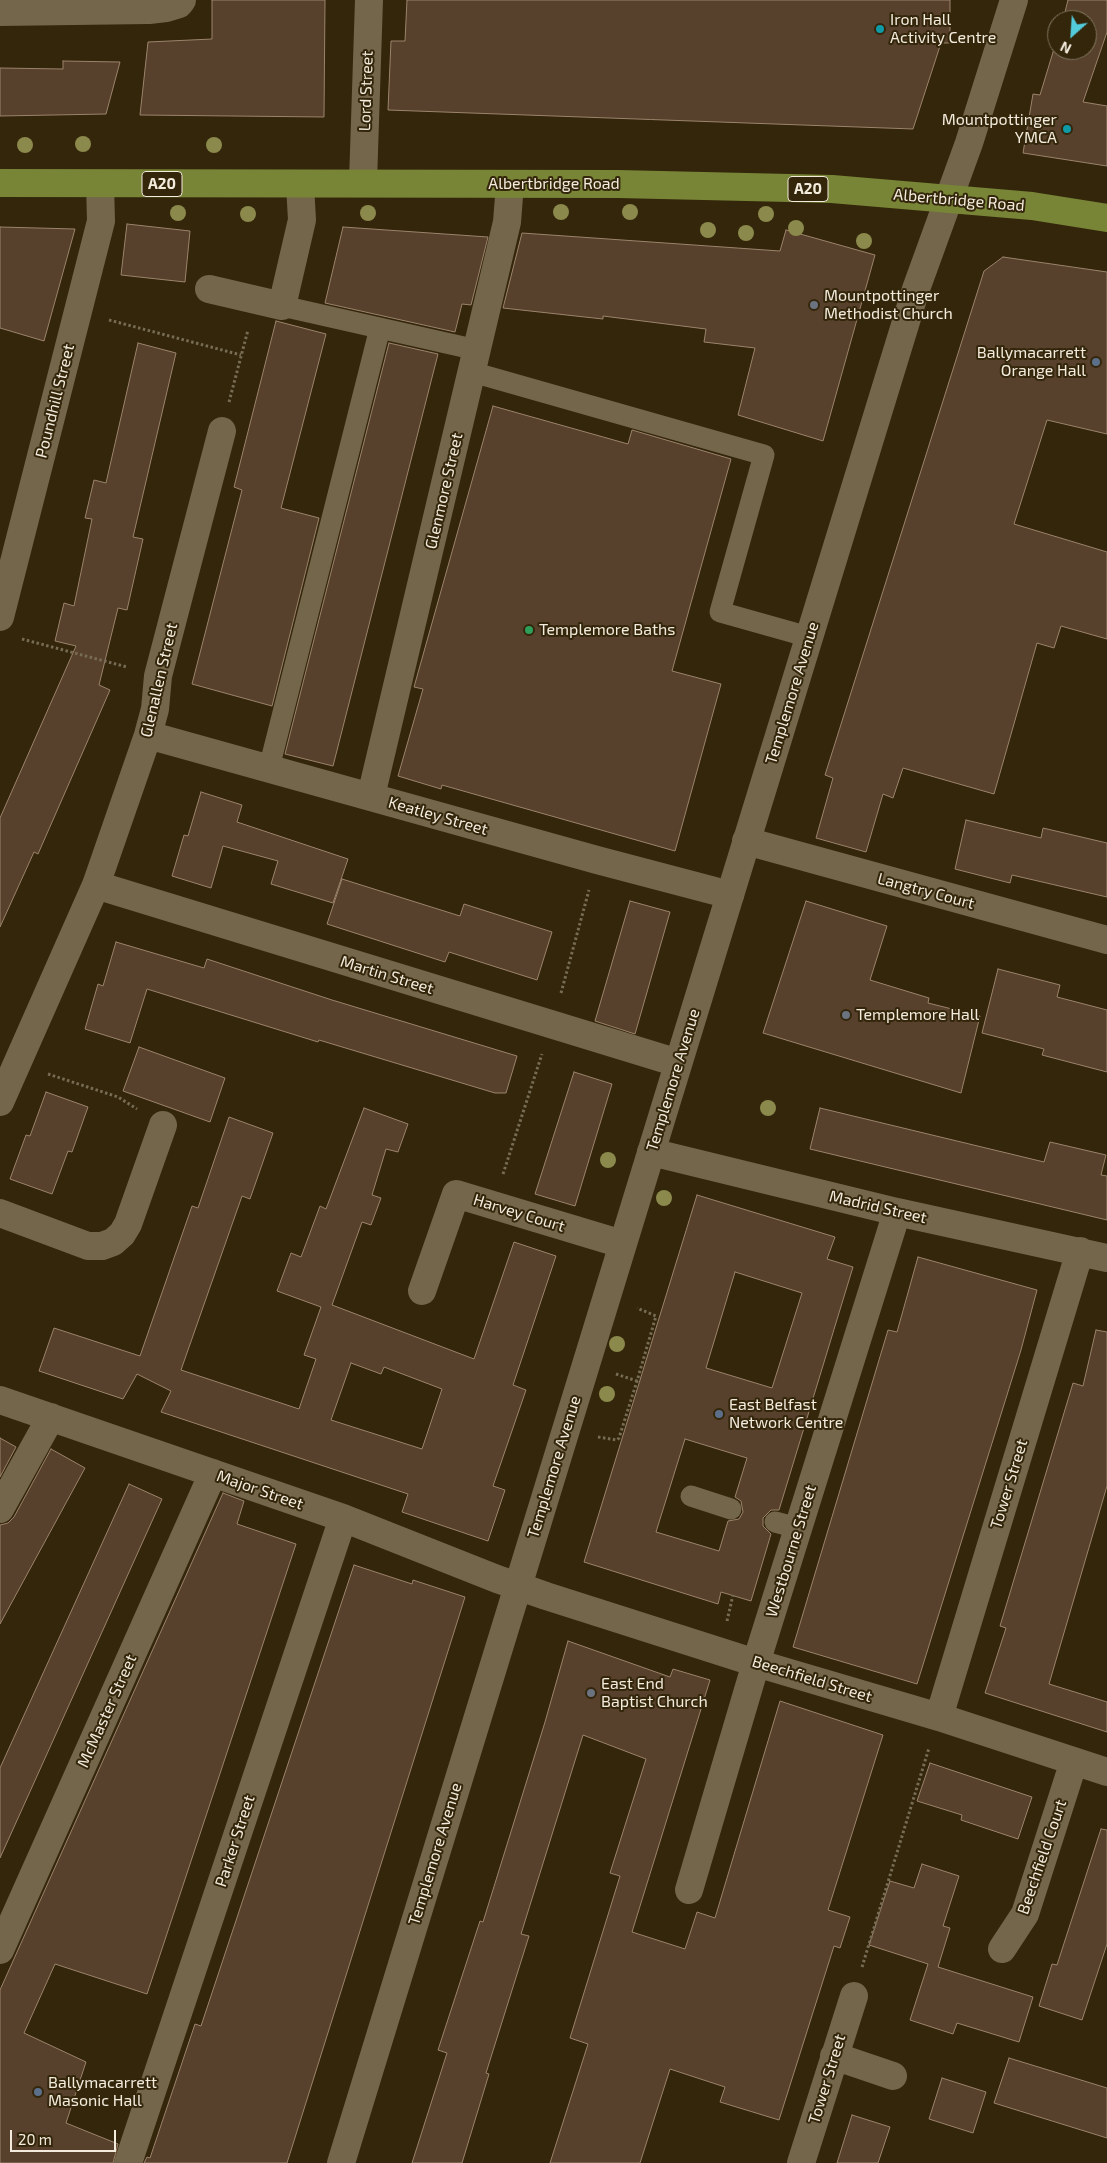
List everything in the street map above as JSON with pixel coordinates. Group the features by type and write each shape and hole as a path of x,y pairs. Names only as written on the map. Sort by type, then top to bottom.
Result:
{"main road":[{"name":"Albertbridge Road","path":"0,183 300,185 363,182 618,184 832,189 1032,206 1107,218"}],"street":[{"path":"0,12 149,10 166,8 179,4 182,0"},
{"name":"Lord Street","path":"363,182 368,0"},
{"name":"Templemore Avenue","path":"341,2163 922,267 968,143 1014,0"},
{"name":"Poundhill Street","path":"0,617 101,221 100,184"},
{"name":"Glenmore Street","path":"370,796 507,222 510,184"},
{"path":"209,290 282,306 302,220 300,185"},
{"name":"Glenallen Street","path":"0,1102 96,885 148,735 155,709 158,676 222,431"},
{"name":"Keatley Street","path":"148,735 597,860 730,895"},
{"name":"Langtry Court","path":"746,841 1107,940"},
{"name":"Martin Street","path":"96,885 678,1063"},
{"path":"0,1212 74,1242 102,1246 114,1242 128,1224 162,1125"},
{"name":"Madrid Street","path":"651,1152 897,1212 1107,1258"},
{"name":"Harvey Court","path":"422,1291 456,1194 622,1244"},
{"name":"Westbourne Street","path":"689,1890 756,1663 786,1525 897,1212"},
{"name":"Tower Street","path":"939,1717 1080,1251"},
{"name":"Major Street","path":"0,1400 343,1518 518,1585"},
{"path":"0,1510 51,1417"},
{"name":"McMaster Street","path":"0,1950 213,1473"},
{"name":"Parker Street","path":"128,2163 343,1518"},
{"name":"Beechfield Street","path":"518,1585 756,1663 939,1717 1107,1772"},
{"name":"Beechfield Court","path":"1002,1949 1025,1914 1074,1761"},
{"name":"Tower Street","path":"801,2163 854,1996"},
{"path":"834,2056 893,2076"}],"lane":[{"path":"282,306 380,328 475,361 764,455 720,612 809,637"},
{"path":"269,768 380,328"},
{"path":"691,1496 732,1509"}],"path":[{"path":"222,431 255,300"},
{"path":"77,312 241,355"},
{"path":"19,638 158,676"},
{"path":"17,1064 118,1097 162,1125"},
{"path":"566,1429 617,1440 638,1381 656,1316 651,1312 606,1298"},
{"path":"630,1378 638,1381"},
{"path":"727,1622 733,1596"},
{"path":"854,1996 939,1717"}],"building":[{"path":"212,0 325,0 324,117 140,115 148,42 212,39"},
{"path":"407,0 950,0 950,43 941,43 913,129 388,110 391,41 405,41"},
{"name":"Mountpottinger YMCA","path":"1068,0 1107,0 1107,32 1083,102 1107,106 1107,166 1023,153 1033,94 1040,95 1051,60 1097,60 1097,10 1066,10"},
{"path":"63,61 120,62 106,114 0,116 0,68 63,69"},
{"path":"127,224 190,231 185,282 121,275"},
{"path":"0,227 75,229 44,341 0,328"},
{"path":"343,227 488,237 471,305 462,304 455,332 325,303"},
{"path":"786,230 875,255 823,441 738,415 755,348 704,342 706,329 603,316 603,319 503,308 522,233 780,251"},
{"path":"1003,257 1107,272 1107,434 1047,420 1014,524 1107,552 1107,639 1061,626 1054,648 1037,643 994,794 903,768 893,798 883,794 866,852 816,838 833,778 825,775 984,271"},
{"path":"276,321 326,334 281,508 319,518 272,706 192,684 242,490 234,487"},
{"path":"138,343 176,353 133,537 143,539 127,610 118,608 99,685 110,690 38,854 34,852 0,927 0,818 76,646 55,641 64,603 74,606 92,519 85,518 94,480 106,483"},
{"path":"389,343 438,354 333,766 285,754"},
{"name":"Templemore Baths","path":"493,406 628,444 632,430 731,459 672,671 721,684 675,851 442,785 441,789 398,776 423,689 414,687"},
{"path":"201,792 242,805 237,822 348,859 333,903 271,884 278,861 223,846 211,888 172,876 184,835 188,836"},
{"path":"966,820 1041,838 1043,828 1107,843 1107,897 1012,875 1010,883 955,869"},
{"path":"342,879 460,916 464,904 552,932 537,980 449,952 445,962 327,924"},
{"path":"630,901 670,912 635,1034 595,1021"},
{"path":"806,901 887,926 870,980 929,998 928,1003 980,1016 961,1093 763,1033"},
{"path":"116,942 204,968 207,959 332,1000 517,1056 506,1093 495,1093 319,1040 318,1042 147,989 130,1043 85,1029 98,984 103,986"},
{"path":"998,969 1060,985 1057,997 1107,1010 1107,1072 1042,1055 1044,1049 982,1033"},
{"path":"139,1047 225,1078 210,1122 123,1091"},
{"path":"574,1072 612,1084 575,1206 535,1194"},
{"path":"46,1092 88,1107 72,1152 68,1151 52,1194 10,1179 26,1135 30,1136"},
{"path":"364,1108 408,1124 398,1152 386,1149 372,1195 381,1198 371,1225 362,1222 332,1305 474,1359 514,1242 556,1256 513,1385 526,1390 493,1486 505,1490 488,1541 402,1512 408,1494 161,1412 171,1391 137,1374 123,1399 39,1371 54,1328 140,1356 192,1206 198,1208 229,1117 273,1133 250,1199 242,1196 181,1370 299,1409 316,1359 304,1355 321,1307 277,1291 291,1253 301,1257 320,1206 326,1209","holes":["351,1363 381,1374 384,1367 442,1389 422,1449 331,1420"]},
{"path":"820,1108 1044,1162 1050,1142 1106,1155 1101,1175 1107,1176 1107,1220 810,1149"},
{"name":"East Belfast Network Centre","path":"697,1195 835,1237 827,1259 853,1267 779,1510 771,1510 763,1518 763,1526 771,1534 751,1601 721,1592 718,1604 584,1562","holes":["735,1272 802,1293 772,1388 706,1368","685,1439 747,1458 735,1497 741,1501 743,1512 739,1519 728,1521 719,1551 656,1532"]},
{"path":"918,1257 1037,1290 1021,1350 917,1684 793,1647 888,1330 897,1332"},
{"path":"1096,1330 1107,1332 1107,1486 1049,1684 1107,1702 1107,1732 985,1693 1006,1628 1000,1626 1073,1383 1083,1386"},
{"path":"0,1438 16,1447 0,1477"},
{"path":"51,1449 85,1468 0,1624 0,1525 8,1523 14,1517"},
{"path":"129,1484 162,1499 0,1858 0,1768"},
{"path":"223,1493 244,1501 237,1524 296,1544 147,1994 55,1964 24,2033 86,2062 66,2123 118,2144 113,2163 0,2163 0,1990"},
{"path":"354,1565 412,1584 413,1580 465,1597 287,2163 144,2163 147,2157 150,2158 195,2024 201,2026"},
{"path":"568,1641 670,1677 673,1669 710,1680 632,1932 685,1949 697,1912 715,1918 780,1701 883,1735 828,1910 850,1917 840,1948 834,1946 779,2120 720,2102 725,2087 670,2069 640,2163 550,2163 588,2044 570,2038 620,1876 610,1873 646,1759 583,1735 521,1934 529,1936 486,2073 489,2074 462,2163 412,2163 447,2053 438,2050 480,1921 483,1922"},
{"path":"930,1763 1032,1797 1018,1839 961,1820 962,1815 917,1801"},
{"path":"1101,1829 1107,1830 1107,1944 1082,2020 1039,2006 1052,1964 1057,1965"},
{"path":"922,1864 959,1876 943,1926 950,1928 938,1967 1033,1997 1019,2042 957,2023 953,2034 910,2020 928,1964 869,1945 890,1881 914,1888"},
{"path":"1009,2058 1107,2088 1107,2138 994,2103"},
{"path":"942,2078 986,2092 973,2133 929,2119"},
{"path":"852,2115 890,2127 878,2163 837,2163"}],"place":[{"name":"Iron Hall Activity Centre","path":"880,29"},
{"name":"Mountpottinger YMCA","path":"1067,129"},
{"name":"Mountpottinger Methodist Church","path":"814,305"},
{"name":"Ballymacarrett Orange Hall","path":"1096,362"},
{"name":"Templemore Baths","path":"529,630"},
{"name":"Templemore Hall","path":"846,1015"},
{"name":"East Belfast Network Centre","path":"719,1414"},
{"name":"East End Baptist Church","path":"591,1693"},
{"name":"Ballymacarrett Masonic Hall","path":"38,2092"}]}
